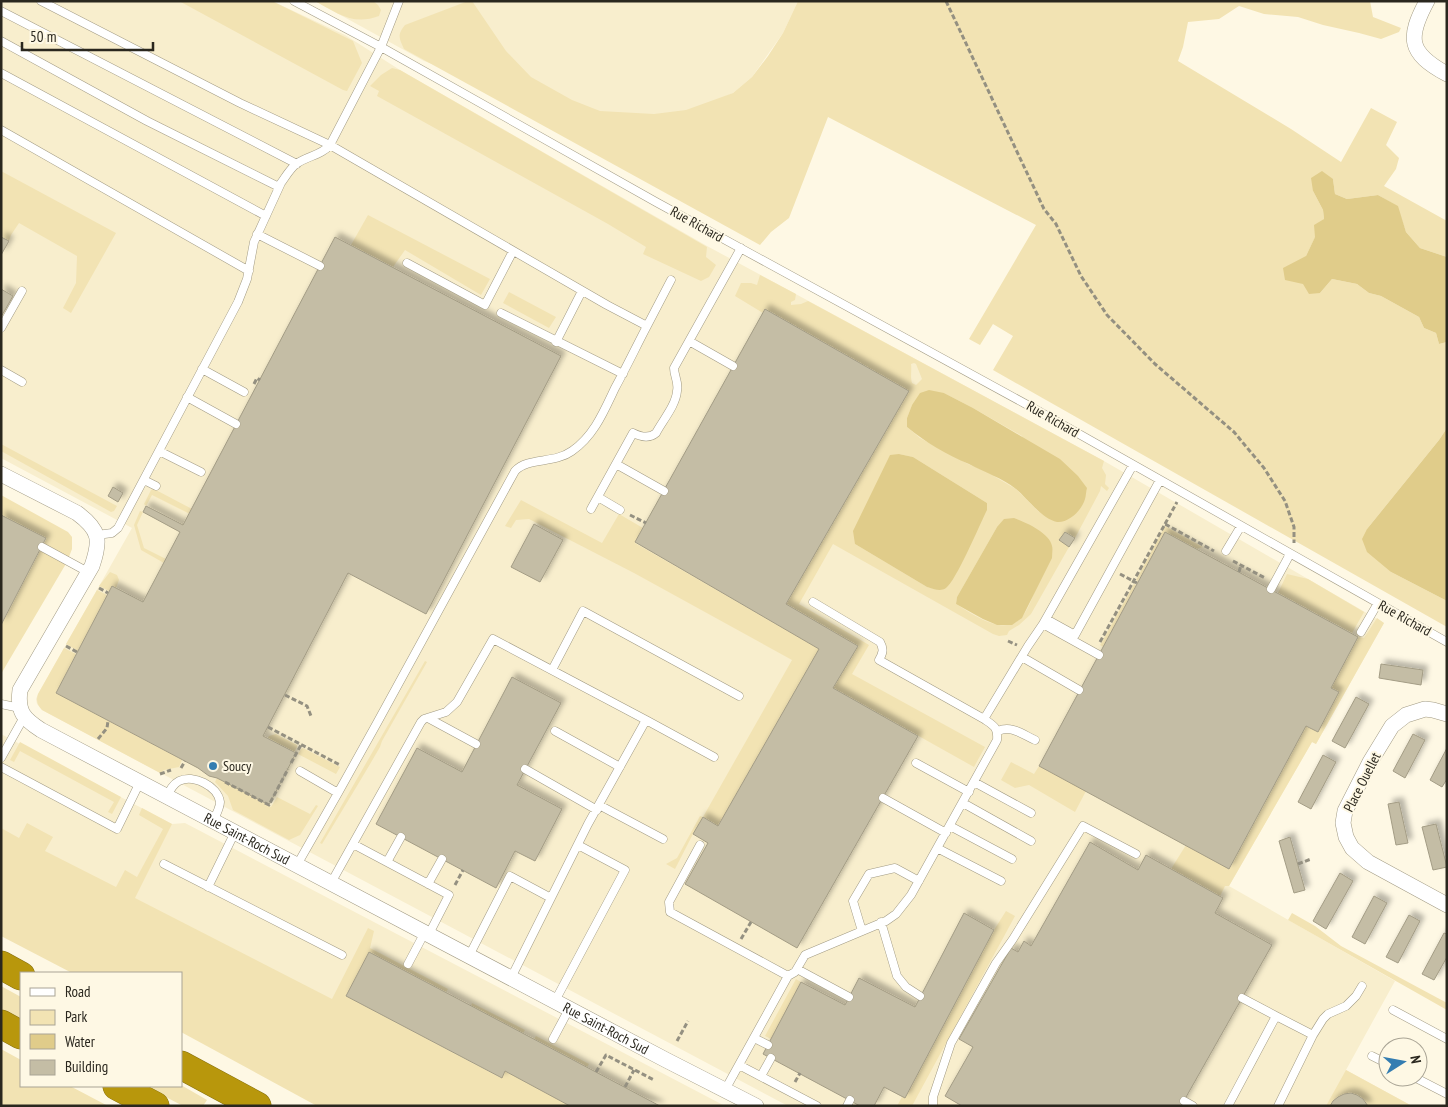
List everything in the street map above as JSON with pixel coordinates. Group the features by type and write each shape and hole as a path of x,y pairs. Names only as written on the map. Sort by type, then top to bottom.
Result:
{"highway":[{"path":"1,965 20,975"},
{"path":"1,1024 20,1034"},
{"path":"182,1066 257,1106"},
{"path":"119,1087 155,1106"}],"street":[{"path":"1427,1 1414,27 1415,45 1424,60 1447,74"},
{"path":"1,474 77,513 88,521 97,536 96,554 88,572 20,690 19,700 22,712"},
{"name":"Place Ouellet","path":"1447,714 1425,709 1406,715 1392,726 1370,762 1349,803 1345,811 1343,823 1346,837 1352,848 1359,855 1368,862 1447,904"},
{"name":"Rue Saint-Roch Sud","path":"22,712 41,730 756,1106"}],"lane":[{"path":"41,1 232,98 330,145 582,291 647,326"},
{"name":"Rue Richard","path":"294,1 381,47 656,202 1010,395 1447,642"},
{"path":"97,536 112,533 118,528 238,302 249,271 252,246 280,187 287,174 297,164 324,151 330,145 381,47 398,1"},
{"path":"1,11 297,164"},
{"path":"1,41 147,121 280,187"},
{"path":"1,73 266,216"},
{"path":"1,130 249,271"},
{"path":"257,234 320,266"},
{"path":"591,509 633,433 642,437 649,437 656,433 676,399 678,382 674,368 741,248"},
{"path":"407,263 485,305 513,251"},
{"path":"297,865 378,723 515,471 520,466 526,464 562,457 580,445 599,420 671,280"},
{"path":"1,328 22,291"},
{"path":"556,342 582,291"},
{"path":"501,312 556,342 623,374"},
{"path":"689,341 733,366"},
{"path":"202,369 244,392"},
{"path":"1,370 22,382"},
{"path":"187,398 236,424"},
{"path":"159,451 201,472"},
{"path":"616,464 664,491"},
{"path":"984,719 1045,622 1133,465"},
{"path":"144,480 156,486"},
{"path":"1045,622 1075,635 1160,480"},
{"path":"598,497 620,510"},
{"path":"1228,555 1241,526"},
{"path":"42,547 88,572"},
{"path":"1271,589 1292,555"},
{"path":"732,1095 739,1065 788,976 795,972 805,955 882,922 896,914 911,895 997,740 998,731 994,726 879,660 883,653 880,642 813,602"},
{"path":"1361,632 1378,603"},
{"path":"552,670 583,611 739,696"},
{"path":"1045,622 1099,655"},
{"path":"331,883 421,722 446,712 458,702 492,638 714,757"},
{"path":"1022,657 1079,690"},
{"path":"1,704 22,712 1,758"},
{"path":"428,718 476,744"},
{"path":"511,978 578,845 646,720"},
{"path":"998,731 1010,728 1035,740"},
{"path":"555,731 620,767"},
{"path":"916,763 969,792"},
{"path":"1,767 117,829 140,782"},
{"path":"525,770 663,839"},
{"path":"300,771 338,793"},
{"path":"167,796 175,783 180,780 192,779 205,784 212,788 220,802 213,821"},
{"path":"974,782 1031,813"},
{"path":"883,798 1012,859"},
{"path":"963,803 1031,842"},
{"path":"933,1106 933,1097 951,1043 996,964 1083,826 1136,854"},
{"path":"208,887 235,832"},
{"path":"386,862 400,837"},
{"path":"353,844 449,895 408,964"},
{"path":"555,1001 625,870 578,845"},
{"path":"700,845 669,902 670,912 788,976"},
{"path":"937,848 1001,881"},
{"path":"428,884 442,859"},
{"path":"164,864 342,954"},
{"path":"862,931 854,901 869,874 895,868 919,881"},
{"path":"470,956 510,876 551,898"},
{"path":"882,922 897,976 906,987 920,996"},
{"path":"797,969 849,997"},
{"path":"1278,1106 1313,1035 1323,1019 1328,1014 1346,1006 1356,996 1362,986"},
{"path":"1242,998 1313,1035"},
{"path":"553,1039 569,1008"},
{"path":"1393,1010 1447,1039"},
{"path":"1228,1106 1276,1016"},
{"path":"754,1038 768,1045"},
{"path":"1372,1056 1378,1059"},
{"path":"762,1076 771,1058"},
{"path":"739,1065 816,1106"},
{"path":"1428,1084 1447,1094"},
{"path":"1184,1101 1192,1106"}],"path":[{"path":"946,1 1044,209 1056,224 1081,276 1107,314 1155,364 1234,432 1264,468 1285,501 1294,527 1292,555"},
{"path":"620,510 646,523"},
{"path":"1098,645 1135,582 1172,510"},
{"path":"1165,524 1215,551"},
{"path":"1228,555 1241,566 1265,579"},
{"path":"1239,572 1241,566"},
{"path":"99,588 108,593"},
{"path":"66,646 77,652"},
{"path":"285,695 307,706 311,716"},
{"path":"98,739 106,728 108,721"},
{"path":"268,727 342,766"},
{"path":"217,778 268,806 301,744"},
{"path":"180,769 185,761"},
{"path":"1298,864 1311,858"},
{"path":"736,948 751,922"},
{"path":"677,1041 688,1021"},
{"path":"596,1072 606,1055 654,1080"},
{"path":"625,1087 634,1070"}],"shaded area":[{"path":"1,1 272,1 345,35 400,70 707,246 1104,461 1384,623 1316,744 1312,742 1229,886 1395,981 1346,1070 1412,1106 788,1106 42,710 37,704 38,694 132,528 1,458"},
{"path":"315,1 798,1 783,33 752,77 733,93 724,97 709,167 424,61"},
{"path":"1,734 172,824 185,823 725,1106 539,1106 1,835"}],"green space":[{"path":"179,1 272,1 353,41 362,63 347,91 343,90"},
{"path":"315,1 373,1 381,10 379,16 370,19 353,19 338,14"},
{"path":"472,1 506,51 531,77 572,100 600,111 654,114 686,110 733,93 752,77 768,56 783,33 798,1 1370,1 1373,17 1401,28 1399,32 1381,39 1298,17 1264,14 1239,6 1219,19 1188,22 1178,61 1291,129 1341,162 1371,108 1397,122 1386,145 1399,158 1396,169 1384,186 1447,221 1447,257 1420,248 1406,232 1397,206 1378,195 1347,199 1335,194 1333,179 1313,191 1323,210 1324,219 1306,256 1304,284 1320,293 1332,279 1357,284 1369,293 1381,296 1419,317 1424,328 1436,333 1439,344 1447,342 1447,428 1367,529 1391,572 1447,601 1447,627 993,370 1013,336 993,324 980,345 969,339 1036,225 828,117 789,218 771,232 760,245 404,49 400,37 405,25"},
{"path":"392,68 400,70 707,247 706,257 716,265 709,277 701,281 643,254 646,247 608,224 377,96 379,91 370,86 381,75"},
{"path":"1,171 116,233 71,313 63,308 76,283 77,256 19,223 9,241 1,237"},
{"path":"368,215 490,279 481,295 405,250 393,267 351,245"},
{"path":"760,275 796,294 795,300 791,302 791,305 808,301 1104,461 1102,468 1106,475 1105,484 1109,488 1107,491 1101,486 1075,538 1065,532 1060,540 1069,547 1031,614 1009,631 1007,635 999,636 993,634 833,544 799,604 869,645 852,674 985,747 974,767 833,688 858,646 786,604 909,391 765,309 763,313 735,296 741,283 757,285","holes":["911,364 916,364 922,379 916,385 912,383","944,393 1022,436 1039,512 1016,489 920,438 907,427 907,418 912,405","899,454 913,457 987,503 939,590 927,587 855,544","997,527 1038,583 1024,615 1014,623 1006,625 997,625 979,618 956,604 957,597"]},
{"path":"509,292 556,317 549,328 503,303"},
{"path":"1,444 117,506 111,512 1,451"},
{"path":"154,489 192,509 190,514 152,495 146,506 144,504 151,490"},
{"path":"1,495 68,532 72,537 72,549 67,562 1,674 1,625 46,539 1,515"},
{"path":"521,500 602,543 619,514 643,528 635,543 819,649 718,826 703,817 792,660 634,573 529,519 516,520 511,528 505,526"},
{"path":"140,511 143,512 137,525 144,548 166,559 164,563 141,550 134,525"},
{"path":"1165,526 1203,547 1196,549 1165,532 1138,581 1136,580"},
{"path":"110,572 117,575 119,580 116,588 112,586 109,591 99,586"},
{"path":"1287,574 1308,579 1364,612 1352,633 1278,593"},
{"path":"1134,584 1136,585 1103,647 1100,645"},
{"path":"97,590 107,595 78,651 66,644"},
{"path":"1377,618 1384,623 1316,744 1312,742 1229,886 1225,886 1219,898 1171,869 1186,845 1230,868 1306,726 1318,732 1339,692 1331,688 1358,637 1364,638"},
{"path":"64,648 76,654 56,693 182,760 179,767 164,770 160,773 42,710 37,702 38,694"},
{"path":"425,661 427,662 380,747 322,844 320,843"},
{"path":"276,734 297,745 294,752 268,738"},
{"path":"20,742 121,797 112,814 108,812 114,802 20,751 14,762 10,760"},
{"path":"303,748 340,767 336,774 298,754"},
{"path":"1011,762 1034,774 1039,766 1086,791 1075,812 1029,785 1015,788 1001,780"},
{"path":"217,778 271,807 277,797 310,814 316,805 318,806 300,835 289,840 233,810 228,796 215,782"},
{"path":"142,808 172,824 135,898 332,999 368,928 374,931 370,948 448,989 446,992 369,952 346,996 501,1078 505,1071 570,1106 317,1106 182,1033 182,972 70,972 1,936 1,828 19,838 27,823 53,837 45,851 116,887 125,870 137,877 163,829 139,815"},
{"path":"700,816 703,817 675,869 666,864 677,858"},
{"path":"1006,911 1015,916 912,1106 897,1106 902,1097 905,1098 994,930"},
{"path":"1292,913 1315,926 1341,946 1447,1003 1447,1010 1288,920"},
{"path":"796,979 801,982 771,1039 765,1036"},
{"path":"1,986 20,996 20,1019 1,1009"},
{"path":"472,1003 525,1030 523,1033 471,1006"},
{"path":"536,1036 589,1064 587,1067 534,1039"},
{"path":"1,1049 20,1059 20,1087 72,1087 108,1106 1,1106"},
{"path":"1346,1070 1412,1106 1368,1106 1355,1094 1344,1094 1334,1100 1330,1106 1326,1106"},
{"path":"182,1086 207,1100 203,1106 183,1106 147,1087"}],"water":[{"path":"1322,171 1333,179 1335,194 1347,199 1378,195 1398,206 1406,232 1420,248 1447,257 1447,342 1439,344 1436,333 1424,328 1419,317 1381,296 1369,293 1357,284 1332,279 1320,293 1309,294 1303,284 1285,280 1283,268 1306,256 1315,237 1314,225 1324,219 1323,210 1313,191 1311,178"},
{"path":"929,390 944,393 973,408 1060,459 1078,476 1087,488 1085,498 1078,511 1062,522 1051,520 1040,513 1011,485 944,452 907,427 907,418 912,405 920,393"},
{"path":"1447,428 1447,601 1391,572 1367,552 1362,539 1367,529"},
{"path":"899,454 913,457 987,503 987,510 962,564 946,588 941,590 927,587 855,544 853,531 890,455"},
{"path":"1014,518 1042,532 1047,537 1052,546 1052,558 1022,618 1012,625 997,625 956,604 957,597 997,527 1004,519"}],"building":[{"path":"1,237 9,241 1,255"},
{"path":"335,237 561,356 426,614 348,573 263,736 296,753 269,805 217,778 209,776 198,768 56,693 112,586 143,602 180,532 143,512 146,506 183,525"},
{"path":"1,289 13,296 1,317"},
{"path":"765,309 909,391 786,604 858,646 833,688 918,736 797,948 685,884 708,843 693,834 703,817 718,826 819,649 635,542"},
{"path":"113,487 123,493 118,502 108,496"},
{"path":"1,515 46,538 1,625"},
{"path":"534,524 563,540 540,582 511,567"},
{"path":"1065,532 1075,538 1069,547 1059,540"},
{"path":"1165,532 1358,637 1331,688 1339,692 1318,732 1306,726 1229,869 1039,766"},
{"path":"1381,664 1423,670 1421,685 1379,678"},
{"path":"512,677 561,703 517,785 562,809 535,861 515,851 496,888 376,824 417,748 462,772"},
{"path":"1356,697 1369,704 1345,748 1332,741"},
{"path":"1413,734 1425,740 1405,778 1393,771"},
{"path":"1447,748 1447,779 1442,787 1430,780"},
{"path":"1323,755 1336,762 1311,809 1298,802"},
{"path":"1399,802 1408,843 1396,845 1388,804"},
{"path":"1436,824 1447,867 1433,870 1422,827"},
{"path":"1290,837 1305,890 1294,893 1279,841"},
{"path":"1090,842 1138,870 1146,855 1223,898 1215,913 1272,945 1181,1106 962,1106 945,1096 973,1047 959,1039 1011,948 1018,952 1024,941 1031,946"},
{"path":"1340,873 1353,881 1326,929 1313,921"},
{"path":"1374,896 1387,903 1365,944 1352,937"},
{"path":"964,913 994,930 905,1098 884,1087 874,1106 860,1106 763,1054 801,982 845,1005 859,978 915,1007"},
{"path":"1409,915 1420,921 1398,963 1386,957"},
{"path":"1444,933 1447,934 1447,957 1434,980 1422,974"},
{"path":"369,952 660,1106 570,1106 505,1071 502,1078 346,996"},
{"path":"1351,1093 1363,1099 1368,1106 1330,1106 1338,1097"}],"place":[{"name":"Soucy","path":"213,766"}]}
